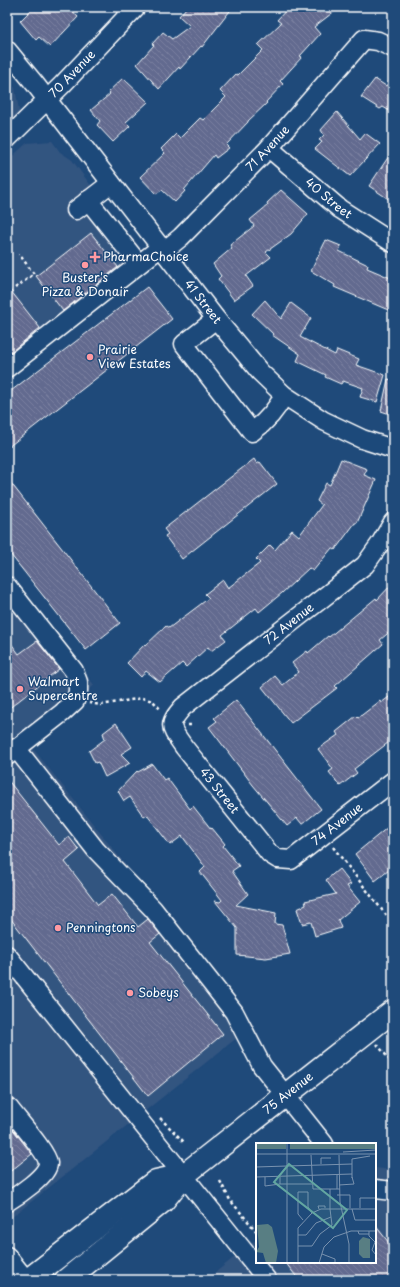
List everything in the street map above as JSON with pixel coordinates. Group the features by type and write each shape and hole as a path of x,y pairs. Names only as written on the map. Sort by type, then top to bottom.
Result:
{"main road":[{"name":"75 Avenue","path":"66,1280 163,1201 184,1175 393,1011"},
{"name":"75 Avenue","path":"27,1280 156,1181 184,1175"}],"street":[{"name":"70 Avenue","path":"7,139 47,100 136,7"},
{"name":"71 Avenue","path":"7,368 162,249 181,237 269,148 364,38 393,48"},
{"name":"41 Street","path":"7,50 216,319 260,372 284,395 324,421 362,439 393,449"},
{"name":"40 Street","path":"269,148 340,209 393,243"},
{"path":"111,183 82,205 135,259"},
{"path":"216,319 184,344 252,432 265,422 278,408 284,395"},
{"name":"72 Avenue","path":"175,716 182,707 366,565 393,522"},
{"path":"7,586 74,672 78,682 78,692 75,701 12,752 96,850 153,909 234,1012 262,1066 323,1143"},
{"name":"43 Street","path":"175,716 172,723 172,729 184,747 270,854 278,859"},
{"name":"74 Avenue","path":"278,859 291,860 393,781"},
{"path":"7,955 184,1175 256,1262"},
{"path":"7,1202 40,1177 46,1170 48,1162 44,1152 9,1108"},
{"path":"376,1189 393,1192"},
{"path":"7,1256 27,1280"}],"path":[{"path":"15,288 34,274 19,254"},
{"path":"75,701 100,705 142,698 153,701"},
{"path":"333,847 386,915"},
{"path":"367,1031 393,1064"},
{"path":"155,1113 178,1138 185,1143"},
{"path":"220,1181 230,1200 256,1231"}],"shaded area":[{"path":"7,78 15,88 20,116 7,128"},
{"path":"52,141 60,152 72,160 103,202 150,260 7,374 7,161 27,143"},
{"path":"7,574 94,685 64,718 31,746 253,1025 7,1221"},
{"path":"376,1168 392,1170 393,1280 206,1280 256,1240 256,1263 376,1263"}],"building":[{"path":"34,7 69,7 78,17 50,47 39,37 36,40 20,21"},
{"path":"187,7 233,7 202,47 201,46 180,69 179,67 159,89 137,64 154,45 152,44 163,32 172,39 190,26 179,16"},
{"path":"289,7 340,7 314,27 320,34 280,81 283,84 266,102 267,103 226,145 229,148 216,158 214,155 175,202 162,190 156,194 140,177 165,153 161,149 176,134 180,138 200,118 203,120 226,97 220,91 236,74 238,75 263,50 258,45 281,23 277,20"},
{"path":"393,76 393,113 383,107 380,109 361,97 375,79 386,86"},
{"path":"123,78 148,102 126,122 130,126 113,142 97,125 100,121 91,110 110,94 108,92"},
{"path":"337,112 360,139 365,133 380,144 350,176 315,149 322,142 319,140 324,135 321,130"},
{"path":"393,150 393,202 369,186"},
{"path":"281,190 308,214 291,234 266,252 271,257 246,276 253,286 234,300 218,279 221,276 213,264 232,248 230,245 254,226 250,220 268,205 267,203"},
{"path":"91,233 118,267 63,311 36,276"},
{"path":"326,240 341,246 339,251 368,265 367,268 393,279 393,312 334,287 335,285 311,271"},
{"path":"7,286 40,328 7,355"},
{"name":"Prairie View Estates","path":"147,287 172,319 7,448 7,394"},
{"path":"265,300 281,319 291,303 311,318 300,337 335,355 337,350 359,359 356,365 385,375 377,402 360,397 363,388 343,381 341,384 325,377 326,375 297,361 300,354 272,335 273,334 252,314"},
{"path":"388,379 393,380 393,415 381,411"},
{"path":"254,459 257,464 260,462 277,484 182,559 165,536 168,534 164,529"},
{"path":"341,459 367,469 364,475 376,480 357,523 355,523 335,550 332,548 313,571 309,568 259,612 256,608 222,635 226,640 211,651 208,647 186,667 182,663 160,682 146,671 141,677 127,663 144,645 145,646 166,626 169,628 209,598 205,594 223,580 228,588 260,563 256,559 270,545 275,550 292,530 299,536 322,505 317,501 326,483 330,485"},
{"path":"7,478 120,623 86,650 7,550"},
{"path":"393,583 393,629 380,640 383,644 335,686 337,688 291,723 262,687 275,676 283,685 299,672 292,663 307,651 308,653 328,636 329,637 376,598 377,600"},
{"name":"Walmart Supercentre","path":"7,638 19,654 37,641 59,669 7,710"},
{"path":"393,694 393,739 354,769 357,773 340,786 329,772 333,769 318,749 338,735 336,732 356,716 358,718 380,701 381,703"},
{"path":"236,700 321,809 302,824 297,818 287,826 253,785 209,727 217,721 214,718"},
{"path":"116,723 132,747 121,754 130,763 105,777 98,762 95,763 89,751 105,739 103,733"},
{"path":"152,764 164,780 167,778 190,809 193,806 211,829 212,828 225,844 223,846 239,866 232,871 248,894 236,905 276,913 275,924 282,925 290,954 266,958 237,955 237,928 215,901 220,902 222,900 200,872 205,867 182,836 170,845 147,815 144,817 130,797 124,801 118,791 137,771 138,772"},
{"path":"7,779 59,845 69,837 79,850 65,862 98,905 112,894 138,927 148,919 160,934 150,942 223,1034 148,1096 7,914"},
{"path":"393,823 393,867 375,881 355,854"},
{"path":"339,869 351,884 347,886 360,902 338,920 341,928 315,936 311,922 302,924 297,909 306,905 305,901 336,894 326,880"},
{"path":"7,1122 32,1154 7,1174"},
{"path":"376,1226 393,1248 393,1280 299,1280 286,1263 376,1263"}],"place":[{"name":"PharmaChoice","path":"95,257"},
{"name":"Buster's Pizza & Donair","path":"85,265"},
{"name":"Prairie View Estates","path":"90,357"},
{"name":"Walmart Supercentre","path":"20,689"},
{"name":"Penningtons","path":"58,928"},
{"name":"Sobeys","path":"130,993"}]}
